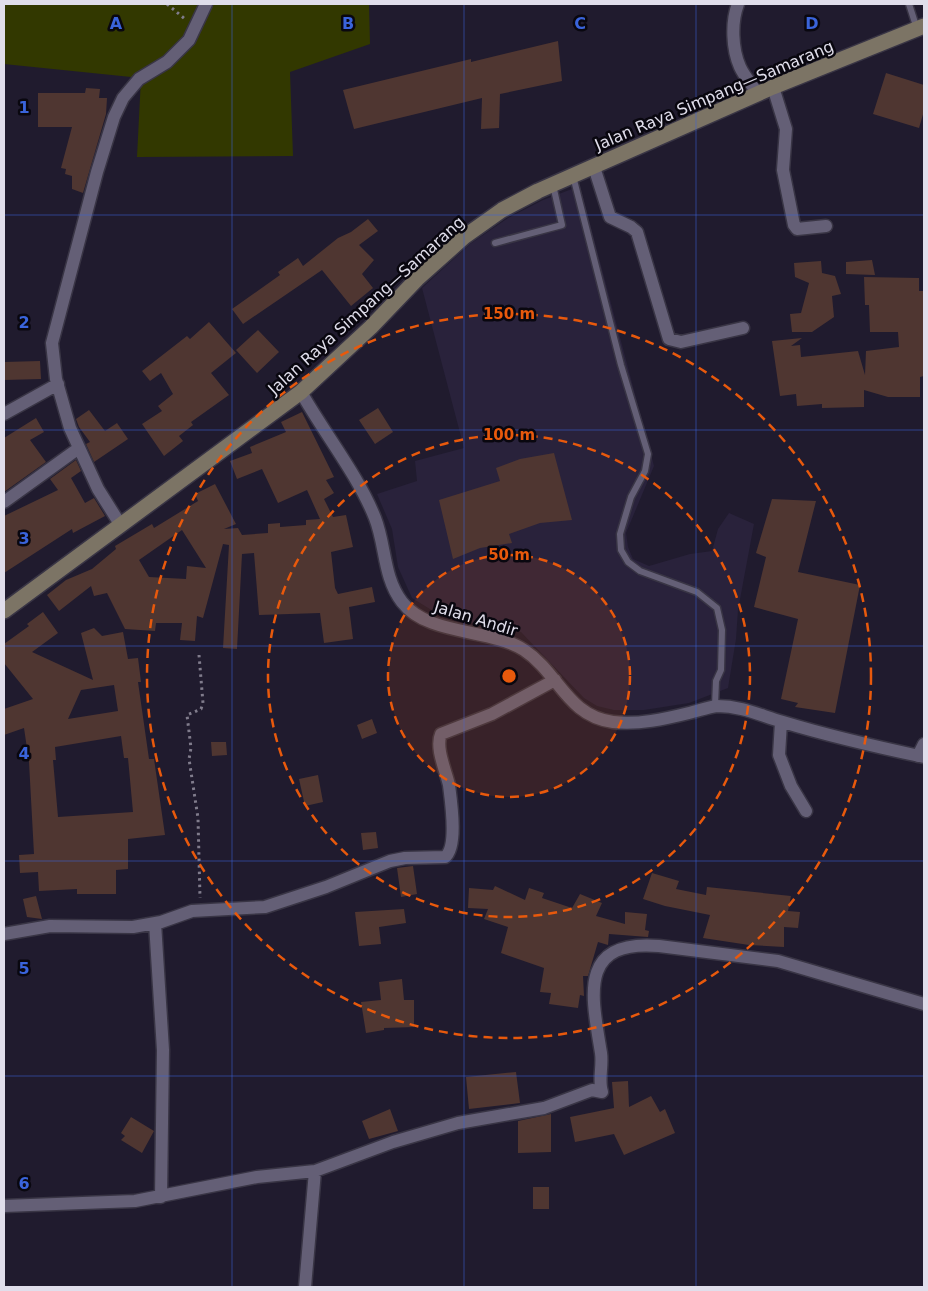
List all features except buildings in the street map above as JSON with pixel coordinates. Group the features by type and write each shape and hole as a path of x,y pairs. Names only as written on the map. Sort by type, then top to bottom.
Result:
{"main road":[{"name":"Jalan Raya Simpang—Samarang","path":"4,611 301,392 371,327 417,279 464,238 502,210 553,185 773,87 921,27"}],"street":[{"path":"120,524 98,489 70,428 58,384 52,343 97,172 114,117 123,98 139,79 167,62 182,49 189,40 206,4"},
{"path":"738,4 735,12 734,40 740,67 758,94"},
{"path":"773,87 786,129 783,170 794,225 797,229 826,226"},
{"path":"594,167 610,217 637,232 669,339 681,342 743,328"},
{"path":"4,414 58,384"},
{"name":"Jalan Andir","path":"301,392 326,436 354,476 375,519 390,582 403,604 420,618 505,641 525,651 556,680 577,707 592,716 614,722 645,722 716,706 748,709 781,722 921,757"},
{"path":"4,502 79,448"},
{"path":"4,934 50,926 133,927 155,923 192,911 265,907 326,887 390,861 405,858 445,858 450,852 453,839 449,786 440,747 441,734 492,714 556,680"},
{"path":"781,722 779,755 791,786 806,811"},
{"path":"921,757 924,744"},
{"path":"155,923 163,1050 161,1197"},
{"path":"4,1206 135,1201 257,1177 315,1171 393,1142 458,1123 544,1108 592,1090 602,1092 600,1086 602,1056 593,1004 596,977 606,957 621,947 641,944 666,946 778,961 924,1004"},
{"path":"305,1287 315,1171"}],"lane":[{"path":"909,4 921,27"},
{"path":"573,176 622,365 648,454 645,471 631,497 620,534 621,550 628,562 640,571 672,581 697,592 717,608 722,630 721,670 716,681 716,706"},
{"path":"495,243 562,226 553,185"}],"path":[{"path":"167,4 196,26"},
{"path":"199,655 203,703 201,709 187,715 186,720 190,736 191,748 189,759 198,818 200,911"}],"shaded area":[{"path":"580,186 654,466 626,533 628,547 633,559 649,566 690,554 712,551 718,529 729,513 754,524 738,610 736,639 728,688 689,703 644,710 614,710 597,706 584,698 521,632 475,624 438,614 412,598 398,567 392,529 377,494 417,481 415,461 464,448 422,288 470,244 508,218 543,200"}],"green space":[{"path":"4,4 369,4 370,44 290,72 293,156 137,157 141,78 4,64"}]}
